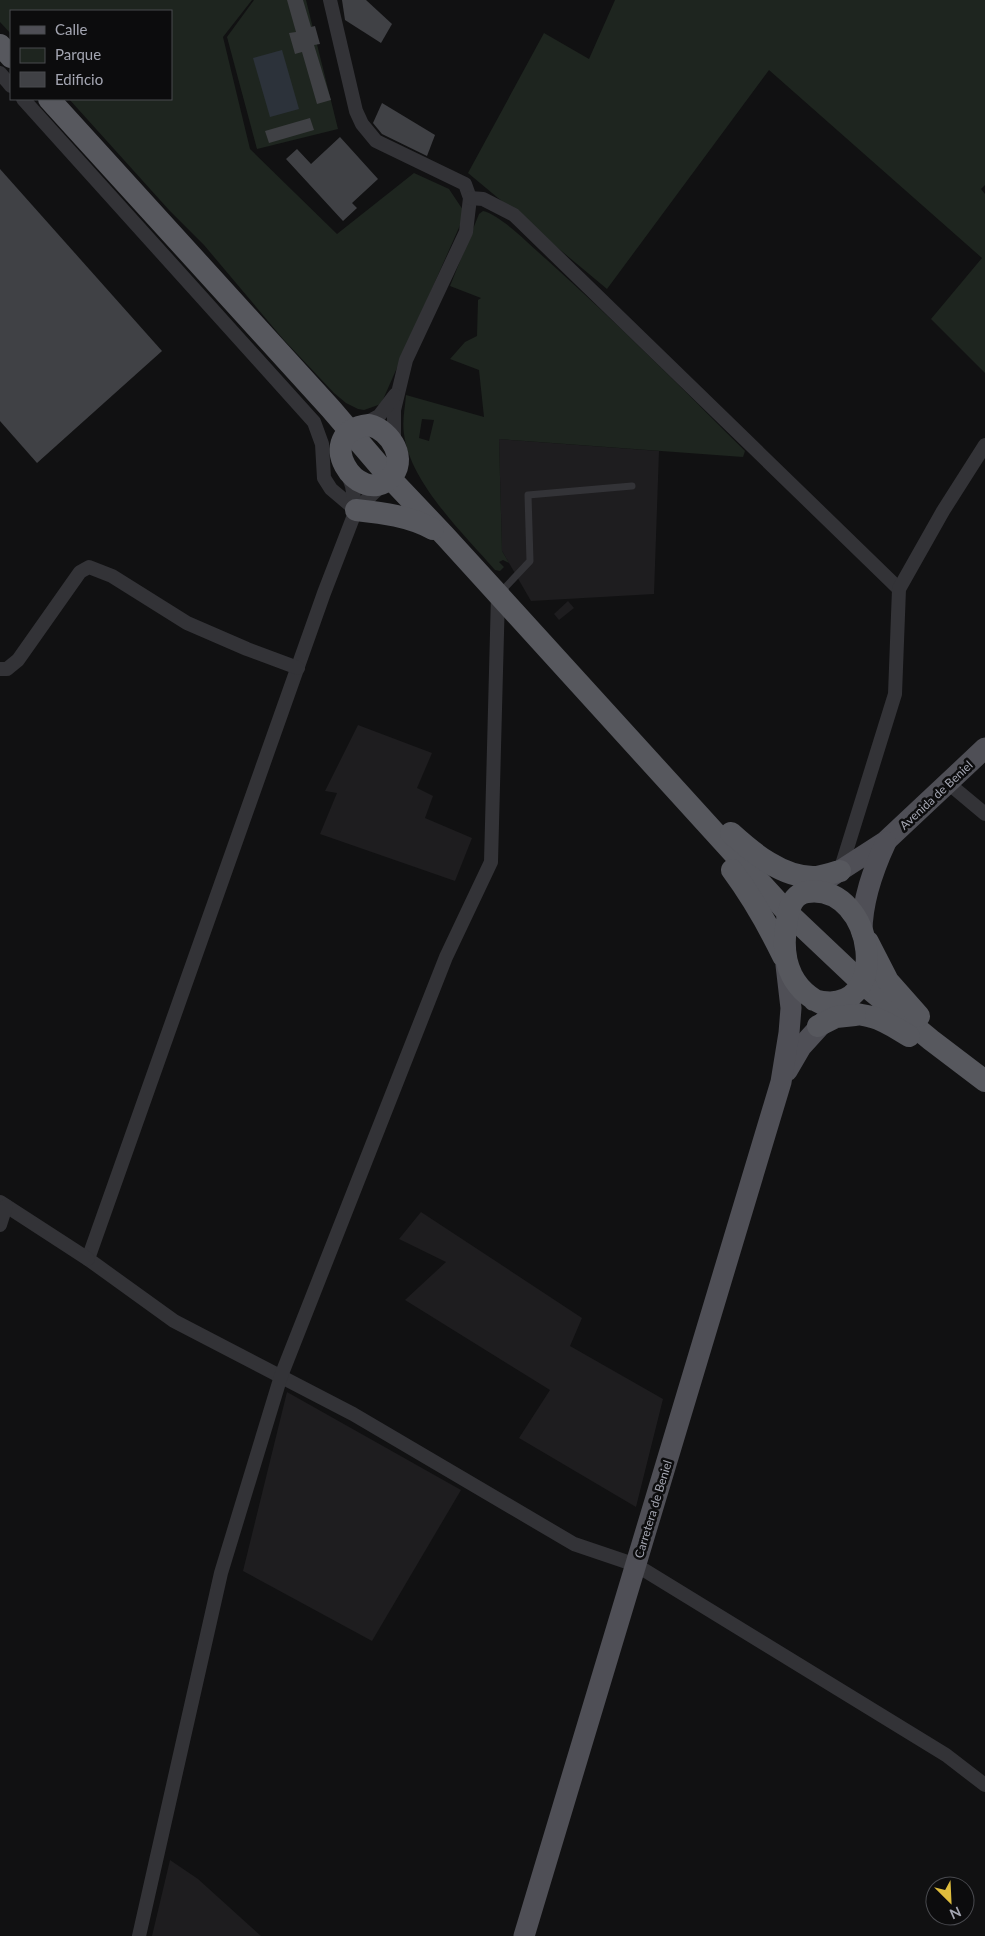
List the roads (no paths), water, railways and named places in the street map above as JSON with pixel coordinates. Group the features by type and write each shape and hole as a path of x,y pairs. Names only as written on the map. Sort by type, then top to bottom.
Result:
{"highway":[{"path":"0,44 10,56"},
{"path":"50,100 330,409 355,428 387,481 445,536 788,912 851,1001 871,1017 890,1024 985,1085"},
{"path":"330,409 352,419 368,419 380,416"},
{"path":"330,409 342,459 361,482 375,486 387,481 398,467 396,452"},
{"path":"342,459 341,442 355,428 375,427 389,438 413,487 445,536"},
{"path":"356,510 392,514 413,520 445,536"},
{"path":"646,758 745,845 769,862 842,901 849,907 888,981 934,1031 985,1075"},
{"path":"646,758 746,888 768,925 786,965 799,988 814,1000 826,1003 851,1001 931,1040 985,1080"},
{"path":"786,965 788,912 795,897 815,877 840,871"},
{"path":"818,1026 836,1017 851,1001 867,964 862,932"}],"main road":[{"name":"Avenida de Beniel","path":"886,841 985,748"},
{"path":"840,871 886,841"},
{"path":"862,932 863,906 874,866 886,841"},
{"path":"781,1082 790,1033 786,965"},
{"path":"781,1082 801,1047 818,1026"},
{"name":"Carretera de Beniel","path":"524,1936 781,1082"}],"street":[{"path":"330,0 356,111 362,124 376,141 465,184 470,198 466,232 406,360 394,410 396,452"},
{"path":"0,73 10,85"},
{"path":"24,100 314,422 322,444 324,478 331,489 356,510"},
{"path":"470,198 482,199 514,215 899,589"},
{"path":"355,428 380,416 397,392"},
{"path":"840,871 895,694 899,589 943,512 985,445"},
{"path":"342,459 352,486 356,510"},
{"path":"88,1259 356,510 387,481"},
{"path":"0,669 7,668 18,660 80,572 89,567 112,576 187,623 247,649 298,668"},
{"path":"139,1936 221,1574 281,1376 446,956 491,862 498,595"},
{"path":"948,783 985,814"},
{"path":"0,1225 3,1204 88,1259 174,1321 354,1414 574,1544 636,1565 946,1755 985,1785"}],"lane":[{"path":"498,595 530,561 528,496 632,486"}]}
